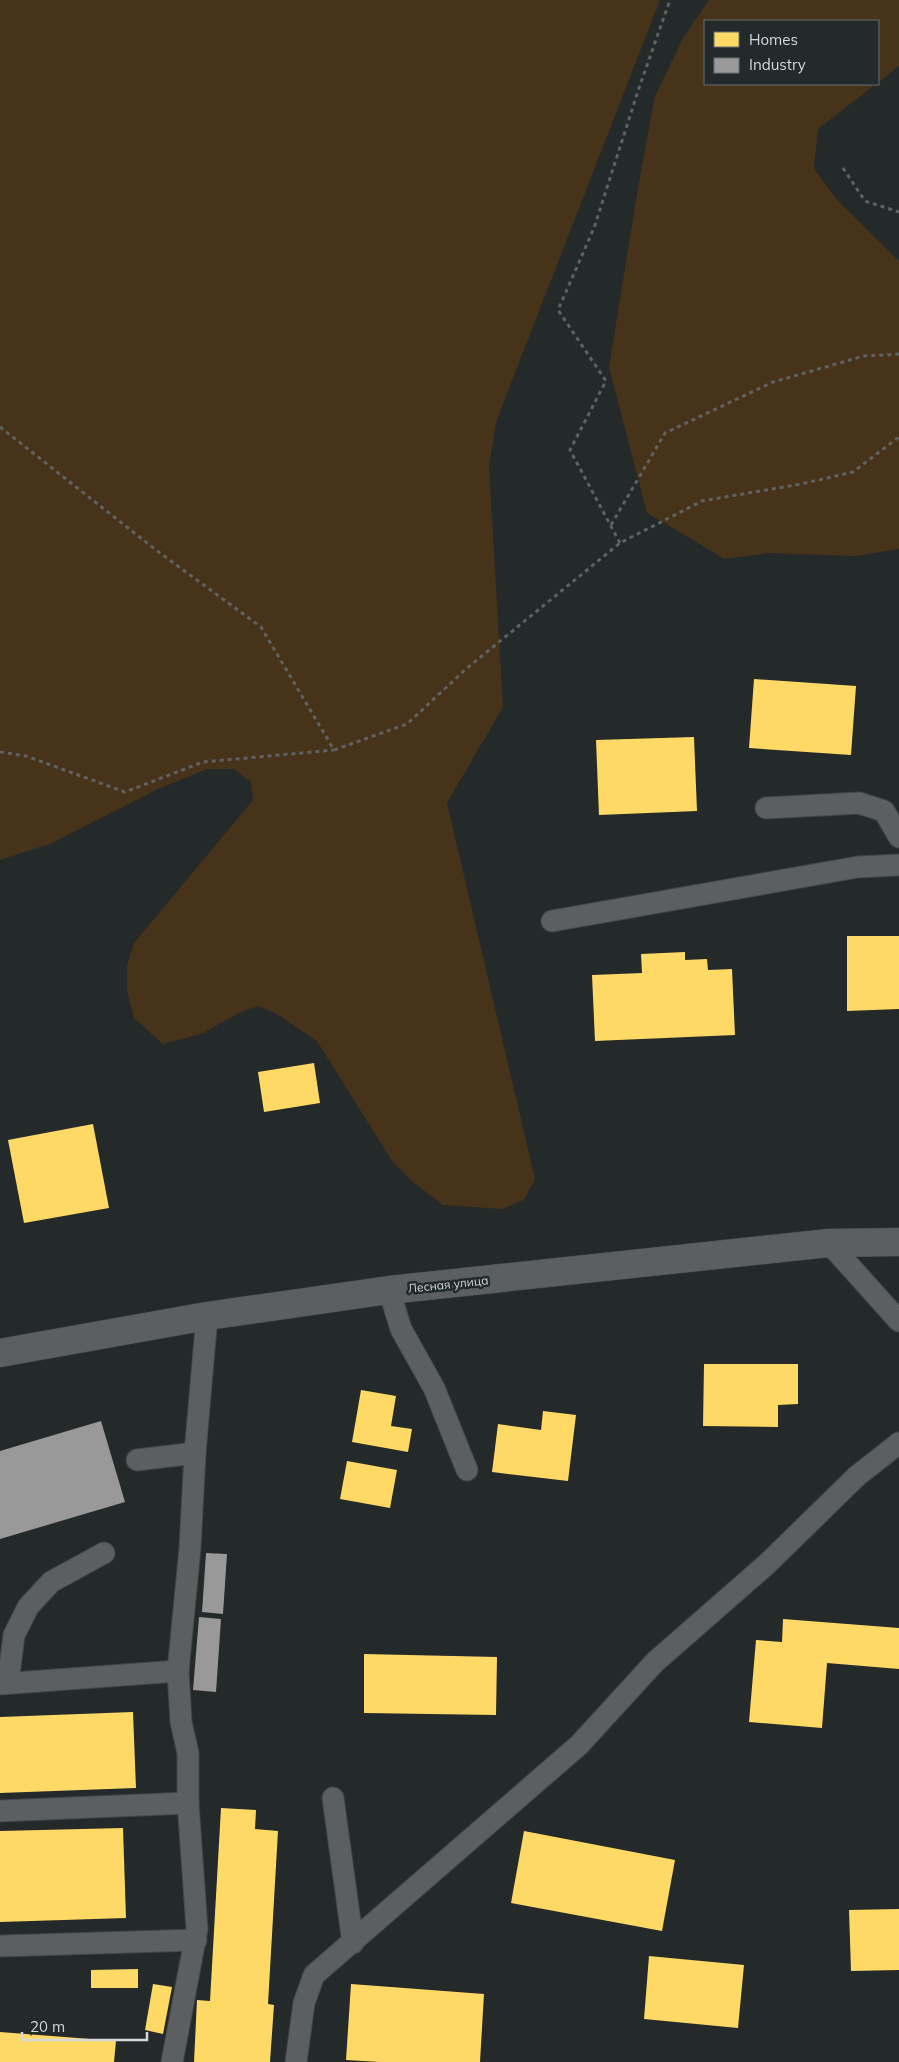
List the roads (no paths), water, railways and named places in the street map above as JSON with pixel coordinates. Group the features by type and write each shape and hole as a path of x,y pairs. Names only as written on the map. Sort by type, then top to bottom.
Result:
{"main road":[{"name":"Лесная улица","path":"0,1353 208,1316 389,1290 829,1243 899,1242"}],"lane":[{"path":"766,808 859,803 884,811 899,838"},
{"path":"552,921 858,867 899,865"},
{"path":"829,1243 899,1321"},
{"path":"389,1290 401,1329 434,1388 467,1470"},
{"path":"172,2062 196,1940 188,1803 188,1753 181,1722 178,1671 190,1548 195,1453 208,1316"},
{"path":"296,2062 304,2003 314,1976 579,1746 655,1662 767,1564 858,1476 899,1443"},
{"path":"137,1460 195,1453"},
{"path":"104,1554 51,1582 28,1607 14,1635 4,1684 178,1671"},
{"path":"333,1798 353,1943"},
{"path":"0,1811 188,1803"},
{"path":"0,1946 196,1940"}]}
